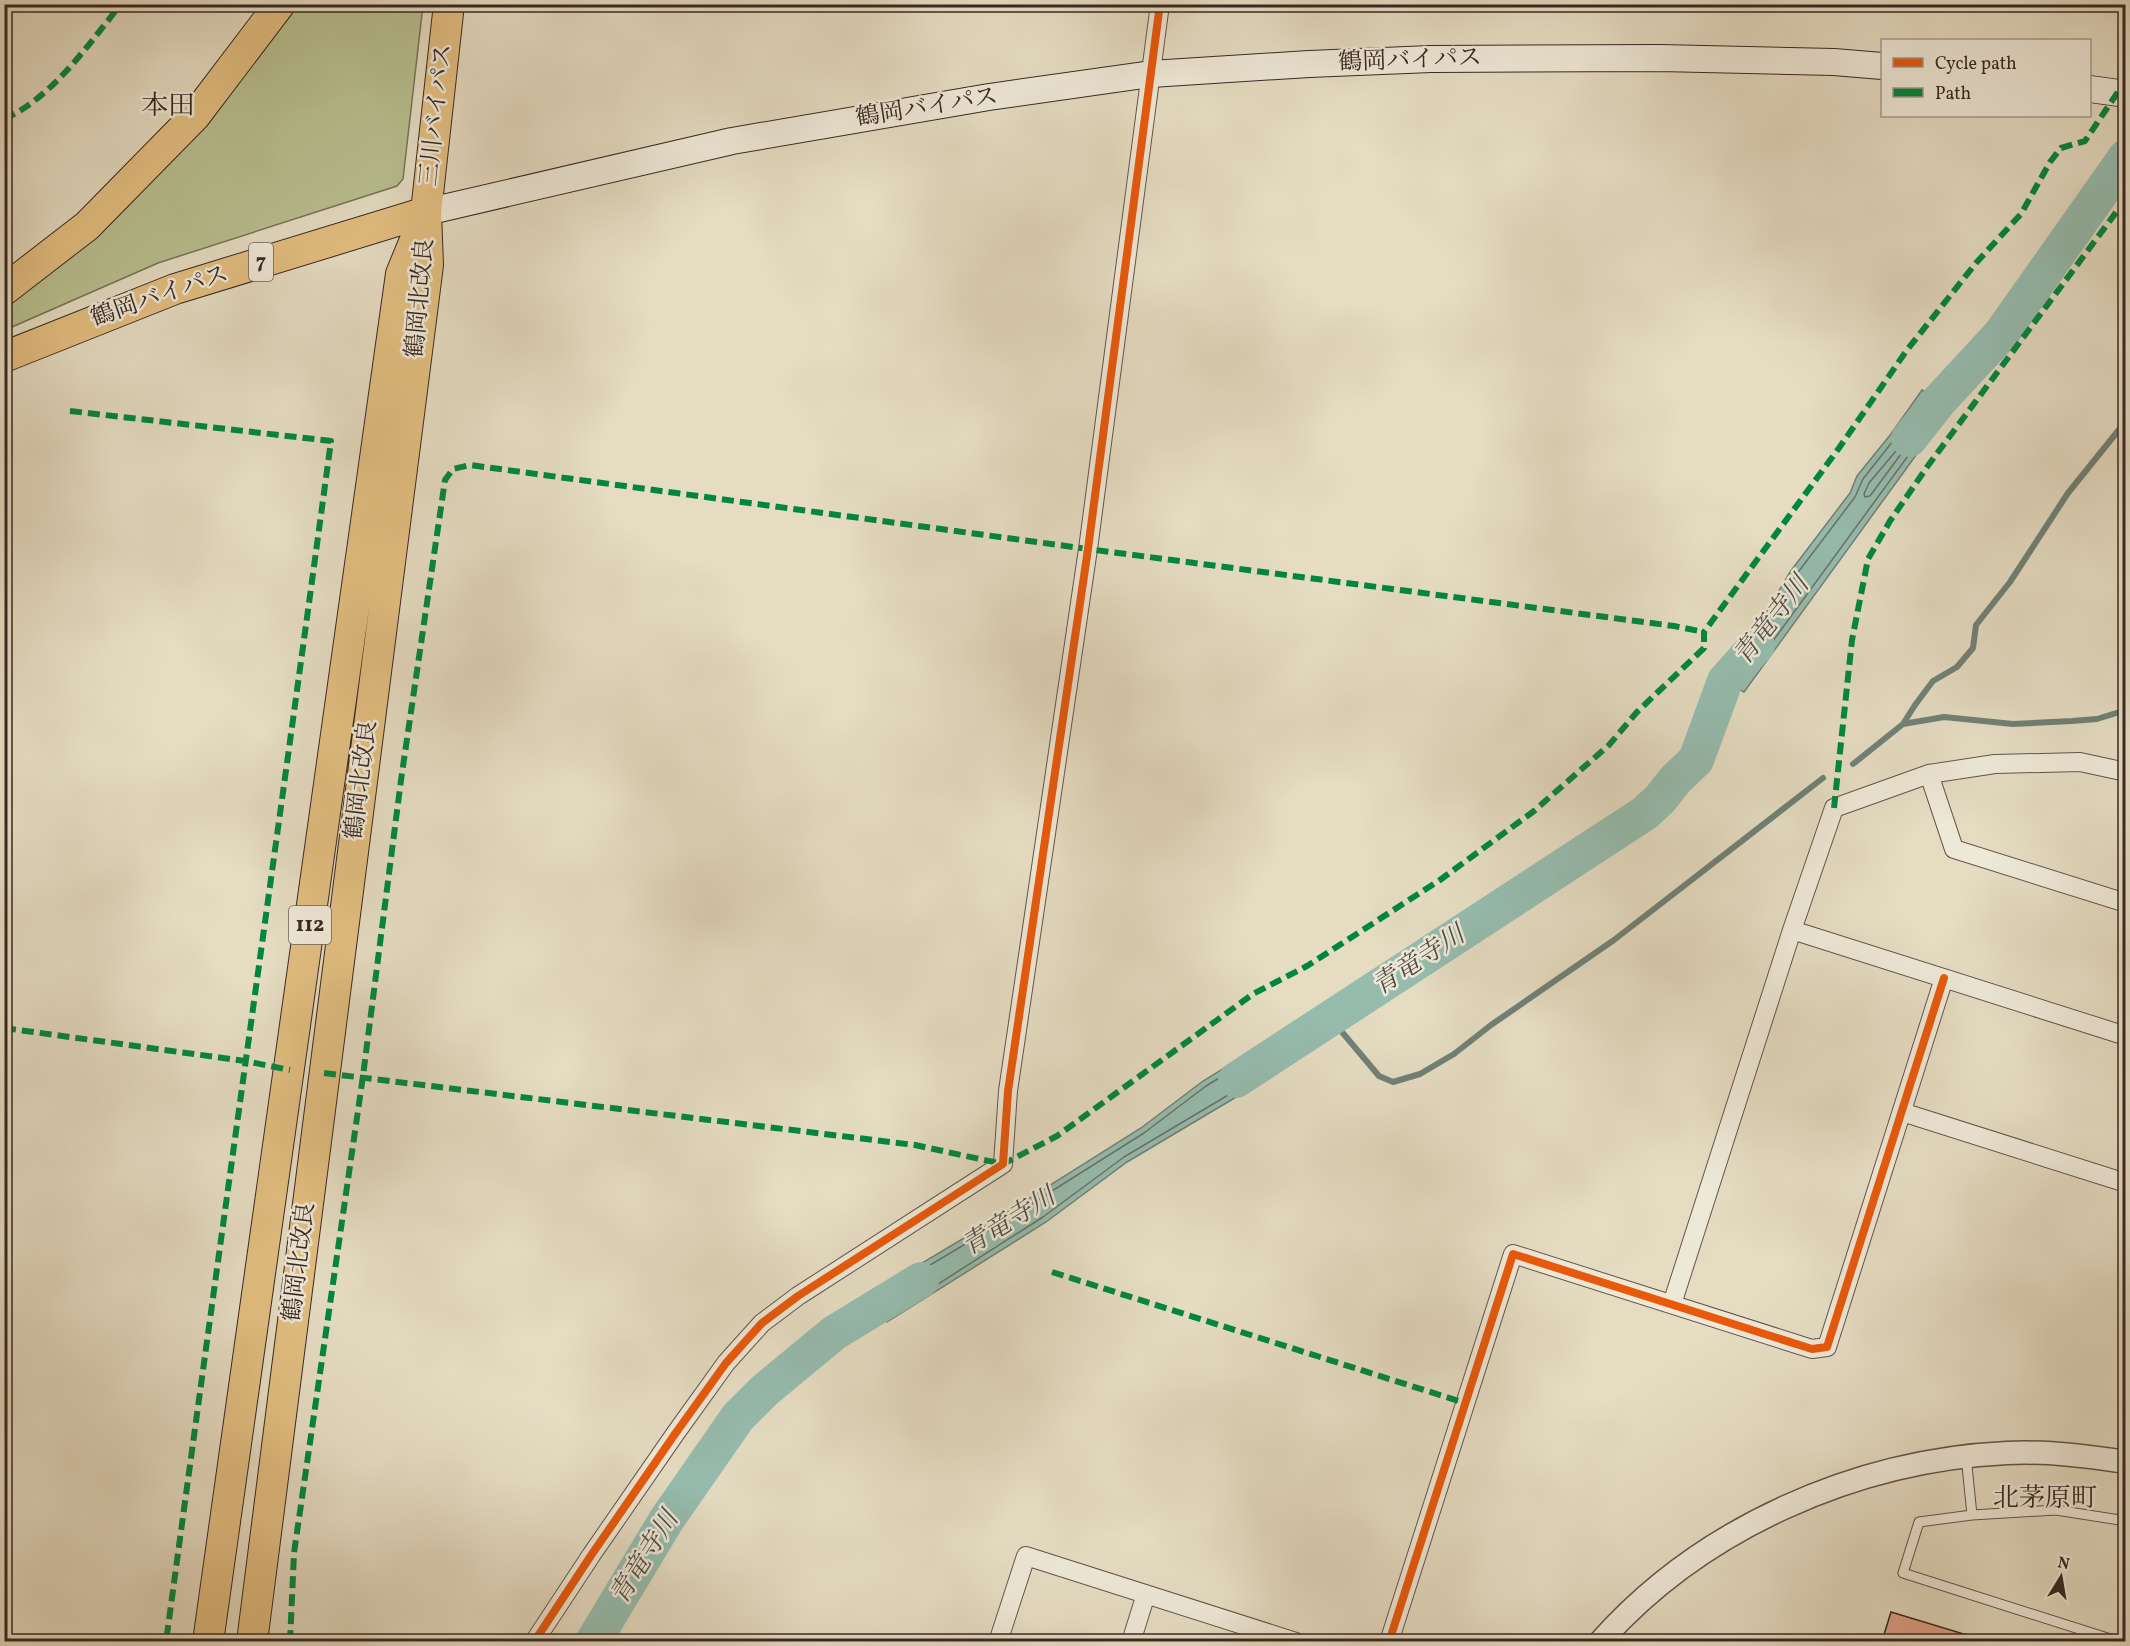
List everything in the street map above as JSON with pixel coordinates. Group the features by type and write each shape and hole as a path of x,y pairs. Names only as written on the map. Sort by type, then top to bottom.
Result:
{"highway":[{"path":"4,290 87,226 195,116 280,4"},
{"name":"三川バイパス","path":"426,212 448,9"},
{"name":"鶴岡バイパス","path":"4,357 175,289 426,212"},
{"name":"鶴岡北改良","path":"208,1641 401,274 426,212"},
{"name":"鶴岡北改良","path":"252,1641 428,265 426,212"}],"main road":[{"name":"鶴岡バイパス","path":"426,212 732,141 989,97 1152,74 1431,59 1660,58 1834,62 1881,66"},
{"path":"2091,89 2126,94"}],"street":[{"path":"534,1641 694,1407 726,1363 762,1323 798,1296 1003,1164 1008,1091 1088,549 1160,4"},
{"path":"1672,1304 1792,930 1834,808 1929,774 1995,764 2080,762 2126,772"},
{"path":"1929,774 1954,849 2126,903"},
{"path":"1792,930 2126,1036"},
{"path":"1389,1641 1513,1254 1812,1349 1827,1347 1944,978"},
{"path":"1902,1112 2126,1183"},
{"path":"1600,1641 1622,1616 1663,1581 1712,1548 1760,1519 1810,1497 1868,1476 1920,1463 1965,1456 2008,1453 2047,1453 2126,1462"},
{"path":"998,1641 1026,1556 1146,1594 1259,1636 1296,1641"},
{"path":"1131,1641 1146,1594"}],"lane":[{"path":"1965,1456 1972,1515"},
{"path":"2120,1641 1903,1572 1919,1522 1972,1515 2056,1510 2126,1521"}],"shaded area":[{"path":"285,5 423,5 403,179 397,186 158,263 5,330 5,290"}],"water":[{"path":"1922,390 1951,407 1744,692 1717,677 1740,644 1763,618 1790,572 1850,493 1857,476"},
{"path":"1265,1043 1283,1066 1248,1090 1127,1162 1046,1222 887,1322 872,1296 902,1275 1141,1128 1203,1081"}],"building":[{"path":"1891,1612 1977,1638 1977,1641 1882,1641"}],"waterway":[{"name":"青竜寺川","path":"1909,439 1939,401 2001,334 2126,157"},
{"path":"1853,764 1903,724 1933,681 1957,667 1973,648 1976,625 2010,582 2068,493 2126,421"},
{"name":"青竜寺川","path":"1236,1080 1645,813 1696,760 1725,681 1757,645"},
{"path":"1903,724 1944,717 2013,724 2072,721 2097,719 2126,710"},
{"path":"1331,1019 1379,1076 1393,1082 1420,1074 1454,1054 1491,1025 1614,940 1823,778"},
{"name":"青竜寺川","path":"593,1642 667,1519 738,1417 764,1391 834,1333 921,1280"}],"marked path":[{"path":"4,119 38,98 53,84 82,53 121,4"},
{"path":"324,1073 915,1145 1003,1164 1057,1136 1253,994 1307,966 1440,880 1534,811 1609,745 1637,712 1704,648 1704,632 1839,448 1907,350 1976,263 2021,214 2050,162 2061,148 2085,141 2126,80"},
{"path":"1834,808 1852,640 1868,559 1890,521 1927,467 2126,199"},
{"path":"70,411 331,441 166,1642"},
{"path":"290,1642 294,1553 363,1076 401,780 445,480 453,469 470,465 1674,626 1704,632"},
{"path":"4,1028 245,1061 290,1070"},
{"path":"1052,1272 1465,1403"}],"cycle path":[{"path":"534,1642 675,1434 726,1363 762,1323 798,1296 1003,1164 1008,1091 1088,549 1160,4"},
{"path":"1389,1642 1513,1254 1812,1349 1827,1347 1944,978"}],"district":[{"name":"本田","path":"168,107"},
{"name":"北茅原町","path":"2045,1499"}]}
